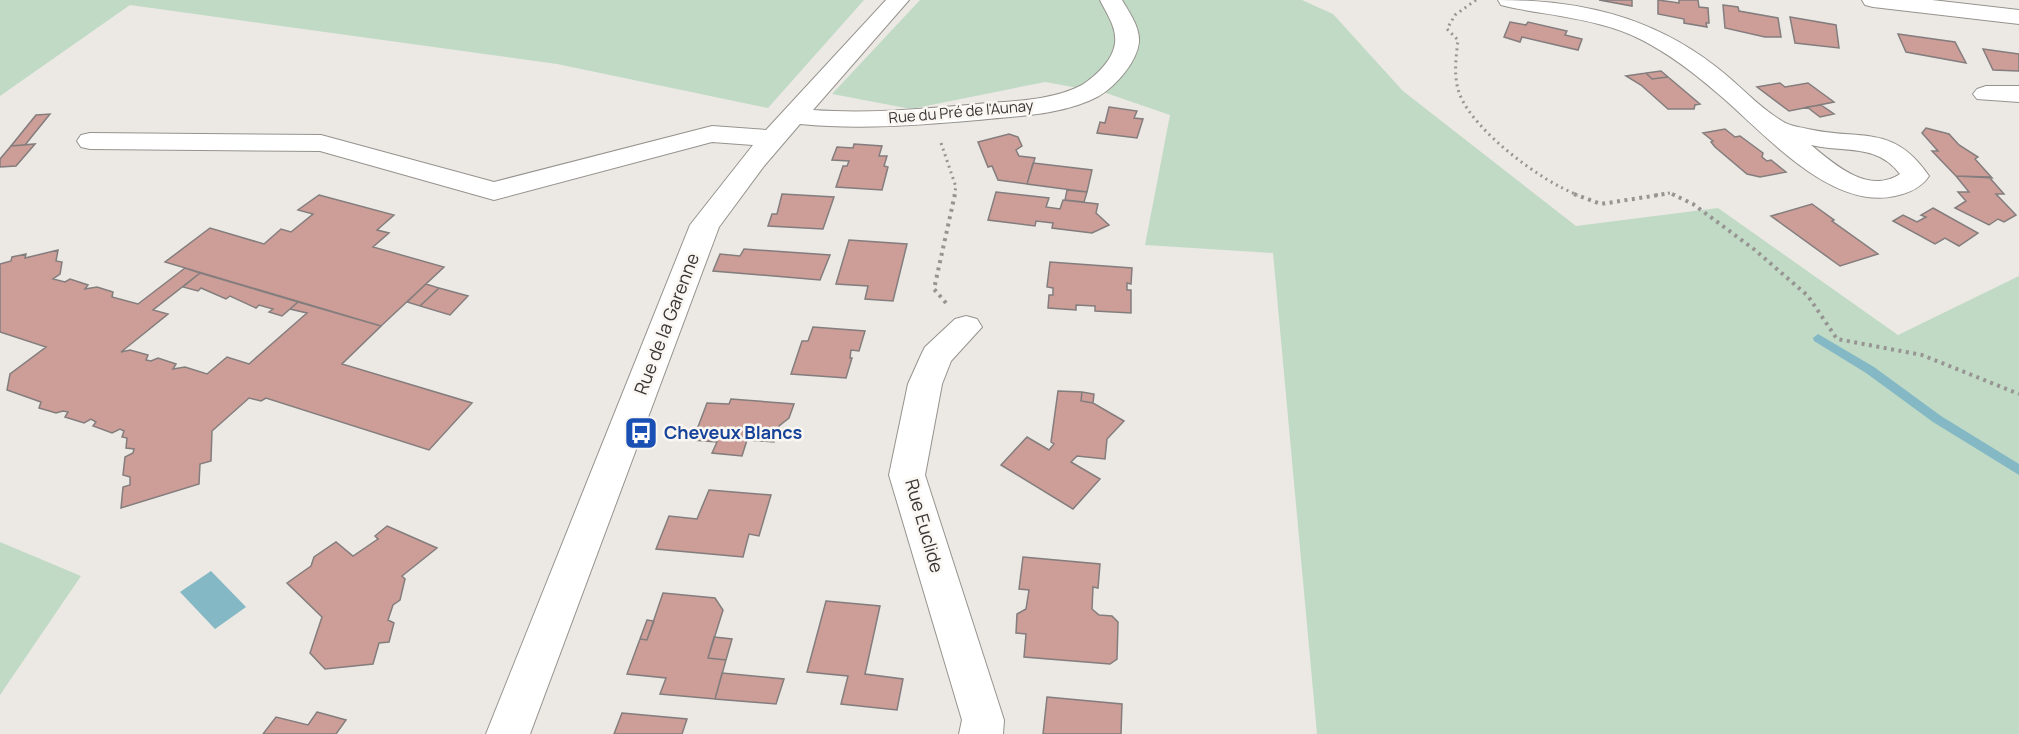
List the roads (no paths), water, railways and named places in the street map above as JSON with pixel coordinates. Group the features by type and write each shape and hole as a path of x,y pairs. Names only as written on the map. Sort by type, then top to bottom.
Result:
{"street":[{"name":"Rue de la Garenne","path":"508,734 705,225 774,139 898,0"},
{"name":"Rue du Pré de l'Aunay","path":"794,116 818,119 923,118 1036,107 1087,92 1114,69 1127,44 1125,25 1112,0"},
{"path":"1509,0 1644,32 1679,50 1773,128"},
{"path":"1873,0 2019,17"},
{"path":"1986,94 2019,94"},
{"path":"90,141 321,143 494,191 712,134 774,139"},
{"name":"Rue Euclide","path":"966,327 937,355 925,384 907,475 983,720 981,734"}],"water":[{"path":"211,571 246,607 215,629 180,592"}],"waterway":[{"path":"1818,338 1870,370 1937,419 2019,470"}],"place":[{"name":"Cheveux Blancs","path":"641,433"}]}
